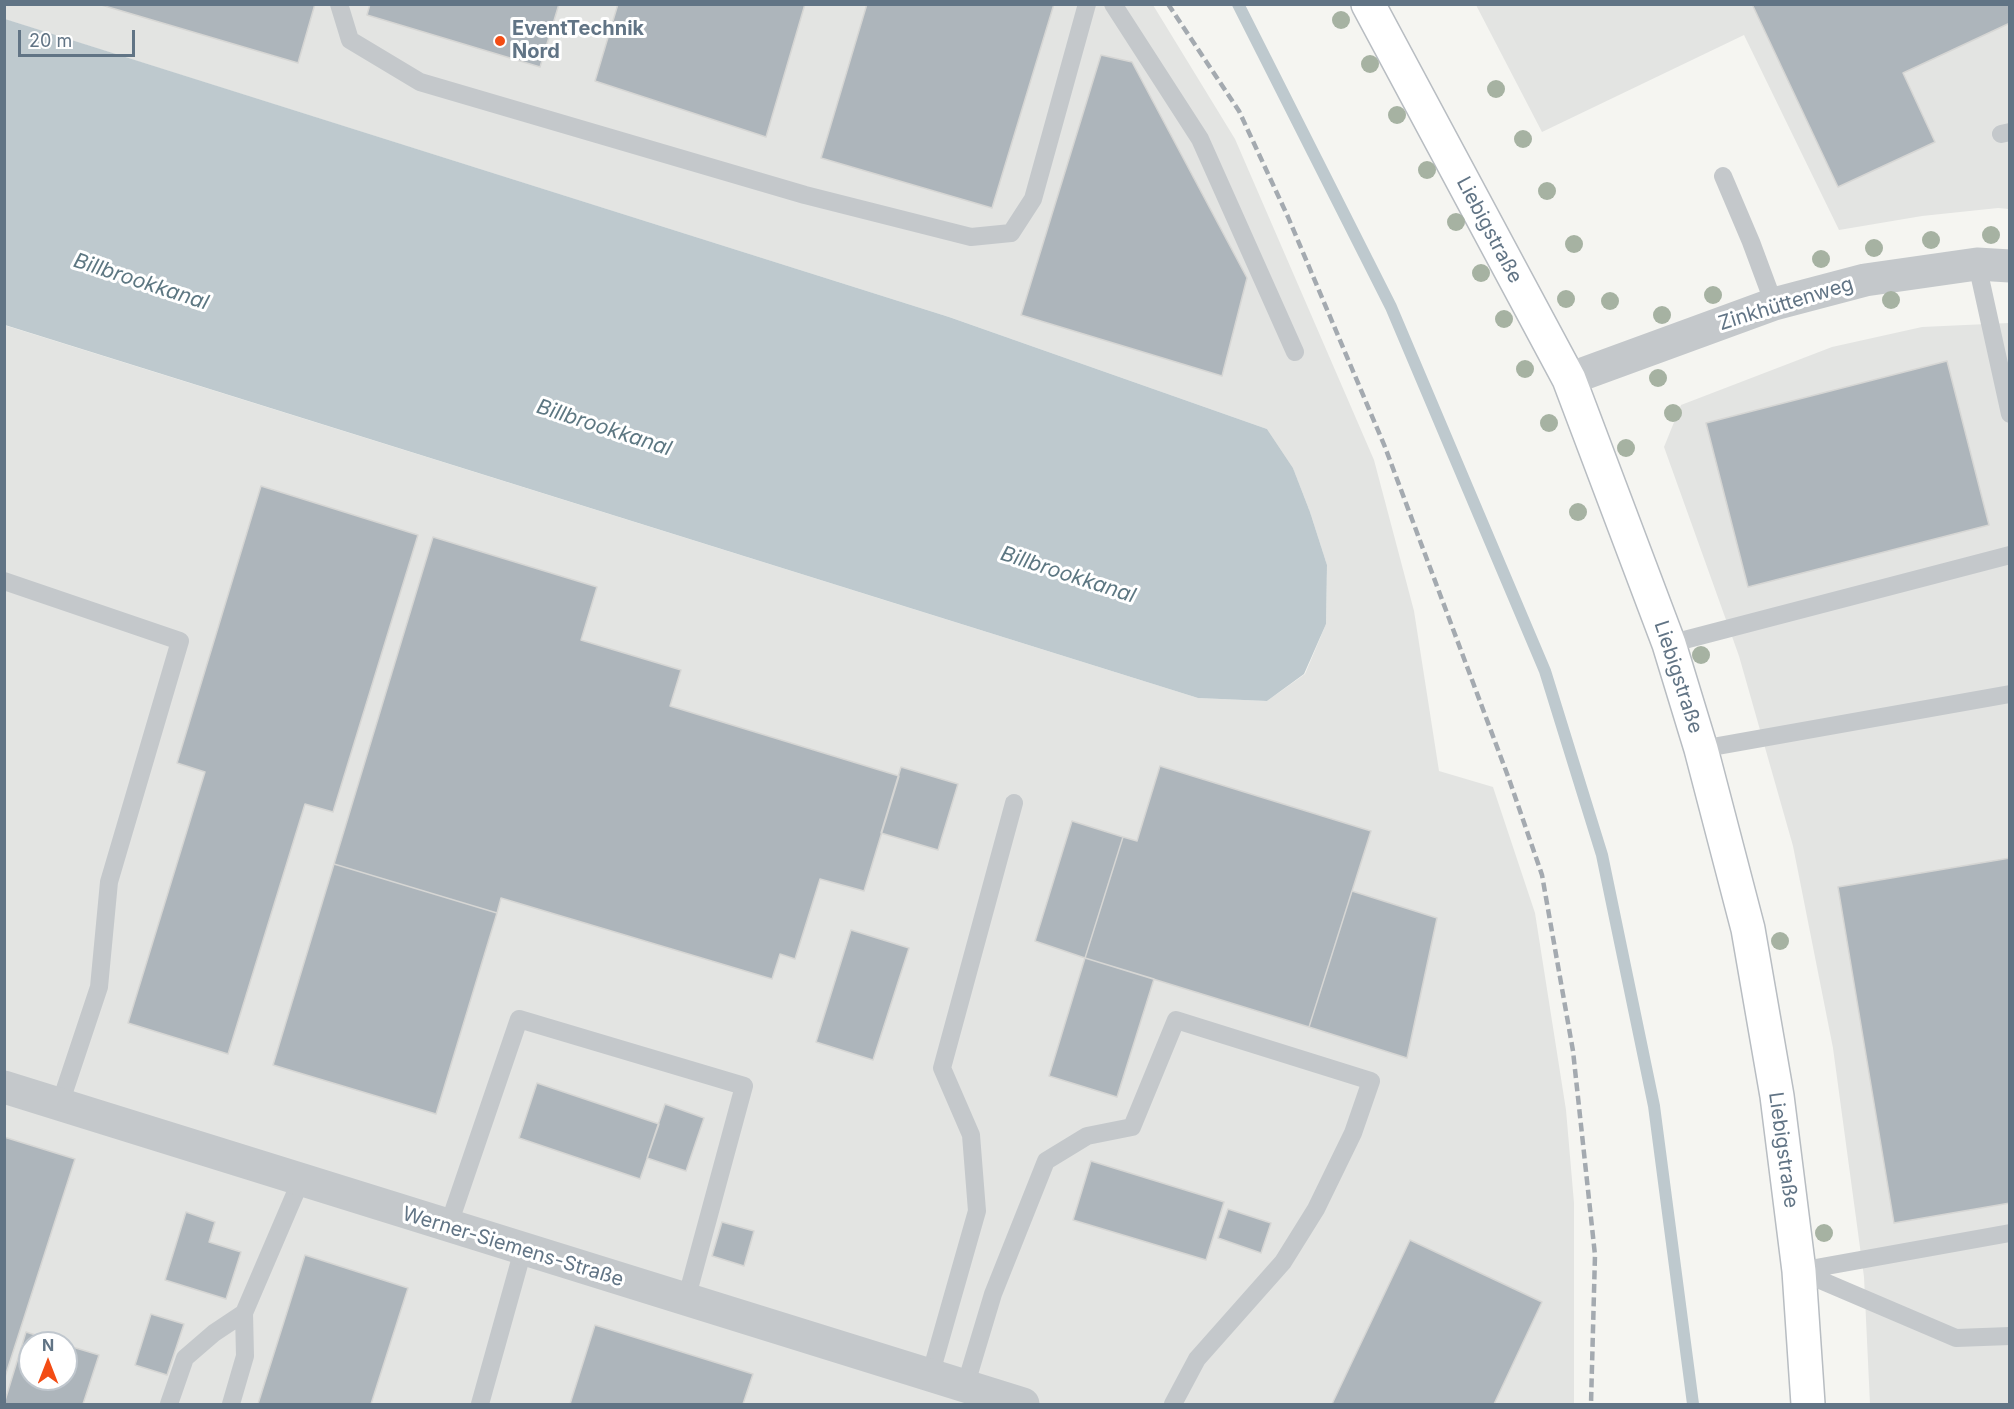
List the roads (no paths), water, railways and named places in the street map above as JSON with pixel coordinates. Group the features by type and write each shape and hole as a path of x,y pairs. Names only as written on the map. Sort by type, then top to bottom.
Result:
{"main road":[{"name":"Liebigstraße","path":"1368,4 1569,379 1669,644 1701,749 1748,929 1776,1096 1799,1271 1808,1404"}],"street":[{"name":"Zinkhüttenweg","path":"1569,379 1774,304 1865,280 1977,264 2010,266"},
{"name":"Werner-Siemens-Straße","path":"4,1087 1023,1404"}],"lane":[{"path":"339,4 350,40 420,82 805,195 971,237 1011,233 1033,199 1087,4"},
{"path":"1113,4 1200,139 1295,352"},
{"path":"1723,176 1774,304"},
{"path":"1977,264 2010,414"},
{"path":"1669,644 2010,555"},
{"path":"4,581 180,641 109,882 99,987 60,1104"},
{"path":"1701,749 2010,694"},
{"path":"930,1376 977,1211 971,1136 942,1068 1014,803"},
{"path":"448,1227 519,1019 744,1086 686,1300"},
{"path":"965,1387 993,1294 1046,1161 1087,1136 1132,1127 1176,1020 1371,1081 1353,1133 1310,1218 1283,1262 1197,1359 1173,1404"},
{"path":"231,1404 245,1356 244,1313 301,1180"},
{"path":"1799,1271 2010,1233"},
{"path":"480,1404 523,1250"},
{"path":"1799,1271 1956,1338 2010,1336"},
{"path":"169,1404 185,1358 244,1313"}],"water":[{"name":"Billbrookkanal","path":"5,19 949,317 1267,429 1293,468 1327,565 1326,624 1304,674 1267,701 1198,698 5,325"}],"waterway":[{"path":"1238,4 1391,307 1545,671 1602,855 1654,1106 1693,1404"}],"railway":[{"path":"1168,4 1239,111 1288,217 1385,447 1509,779 1542,875 1573,1051 1595,1255 1591,1404"}],"place":[{"name":"EventTechnik Nord","path":"500,41"}]}
